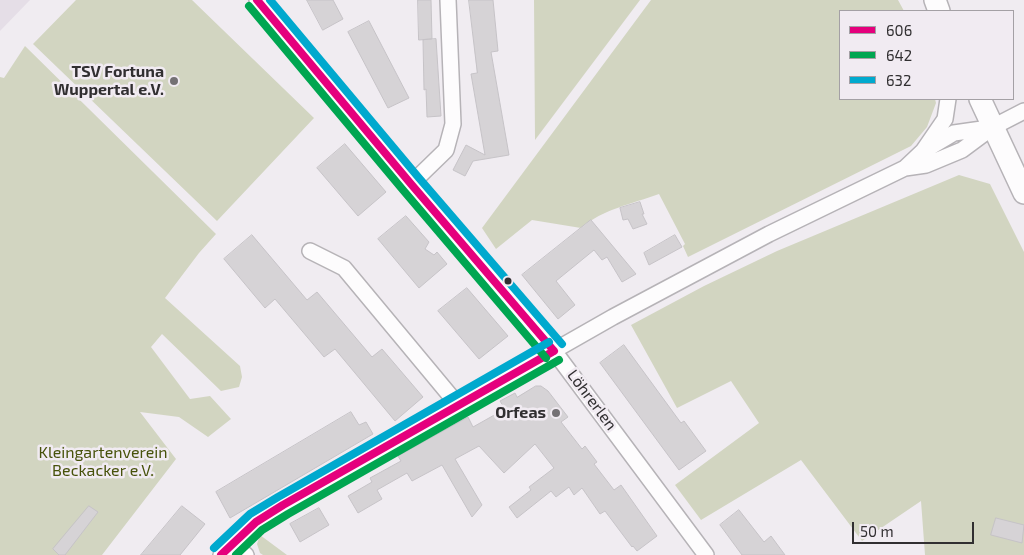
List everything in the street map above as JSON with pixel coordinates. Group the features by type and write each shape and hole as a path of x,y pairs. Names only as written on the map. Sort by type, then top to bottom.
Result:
{"main road":[{"path":"980,100 1024,193"}],"street":[{"name":"Löhrerlen","path":"257,0 410,184 554,351 706,555"},
{"path":"410,184 446,150 453,124 448,0"},
{"path":"226,549 256,522 283,505 554,351 769,234 905,168 923,151 945,119 948,100"},
{"path":"905,168 926,165 962,150 993,127 1024,111"},
{"path":"923,151 954,133 993,127"},
{"path":"310,251 344,268 458,405"},
{"path":"226,549 246,555"}],"shaded area":[{"path":"0,0 30,0 0,31"}],"green space":[{"name":"TSV Fortuna Wuppertal e.V.","path":"76,0 192,0 314,118 217,221 33,44"},
{"path":"534,0 640,0 535,140"},
{"path":"651,0 898,0 903,10 839,10 839,100 935,100 936,103 927,127 911,146 688,257 683,246 685,244 659,194 608,212 581,228 532,220 496,249 482,228"},
{"name":"Kleingartenverein Beckacker e.V.","path":"25,46 216,234 165,298 240,366 242,377 239,387 221,391 162,334 151,347 190,399 210,396 231,419 208,437 179,417 140,412 176,459 102,555 0,555 0,77 4,78"},
{"path":"959,175 990,184 1024,252 1024,555 925,555 921,501 862,541 801,460 701,520 675,485 759,423 731,381 677,408 631,325 704,286 777,251"},
{"path":"260,535 287,555 263,555 260,553 257,544"}],"building":[{"path":"307,0 333,0 343,19 323,30"},
{"path":"418,0 431,0 432,39 419,40"},
{"path":"469,0 493,0 498,51 491,52 509,155 473,161 465,176 453,170 466,145 485,155 471,74 477,73"},
{"path":"369,21 409,98 388,108 348,32"},
{"path":"436,39 441,116 427,117 426,89 424,90 423,40"},
{"path":"345,144 386,192 358,216 317,168"},
{"path":"640,202 644,214 642,214 647,224 633,229 628,219 623,220 620,208"},
{"path":"406,216 429,242 425,249 434,255 437,252 447,264 419,288 378,239"},
{"path":"591,220 636,274 622,282 607,257 602,260 594,250 556,281 575,305 558,319 522,275"},
{"path":"252,235 307,300 317,292 372,357 382,349 423,397 395,421 335,349 324,357 275,299 265,308 224,259"},
{"path":"675,235 682,247 649,265 644,253"},
{"path":"467,288 508,336 479,359 438,311"},
{"path":"624,345 681,423 684,421 706,451 679,470 600,363"},
{"path":"536,386 541,386 548,391 568,417 561,422 582,449 585,446 597,462 594,464 614,490 621,485 657,536 637,551 605,511 600,514 582,488 574,495 569,487 556,497 551,491 517,518 509,507 531,490 529,487 554,468 535,444 504,473 479,446 455,459 482,505 472,517 442,465 412,481 407,473 377,490 382,499 358,513 348,496 372,482 370,478 401,461 398,456 468,417 473,427 505,409 500,401 515,393 517,397"},
{"path":"351,412 359,425 366,422 373,434 230,518 216,492"},
{"path":"89,506 98,512 65,555 59,555 53,549"},
{"path":"182,506 205,524 180,555 141,555"},
{"path":"319,508 329,525 300,542 290,524"},
{"path":"739,510 764,542 771,536 785,555 742,555 720,525"},
{"path":"996,518 1024,525 1022,543 991,535"}],"transit line":[{"name":"606","path":"257,0 554,351"},
{"name":"632","path":"270,0 419,178 562,344"},
{"name":"642","path":"249,6 546,358"},
{"name":"632","path":"214,548 250,514 549,342"},
{"name":"606","path":"221,555 256,522 283,505 554,351"},
{"name":"642","path":"236,555 262,530 288,514 559,360"}],"place":[{"name":"TSV Fortuna Wuppertal e.V.","path":"174,81"},
{"name":"Orfeas","path":"556,413"}]}
